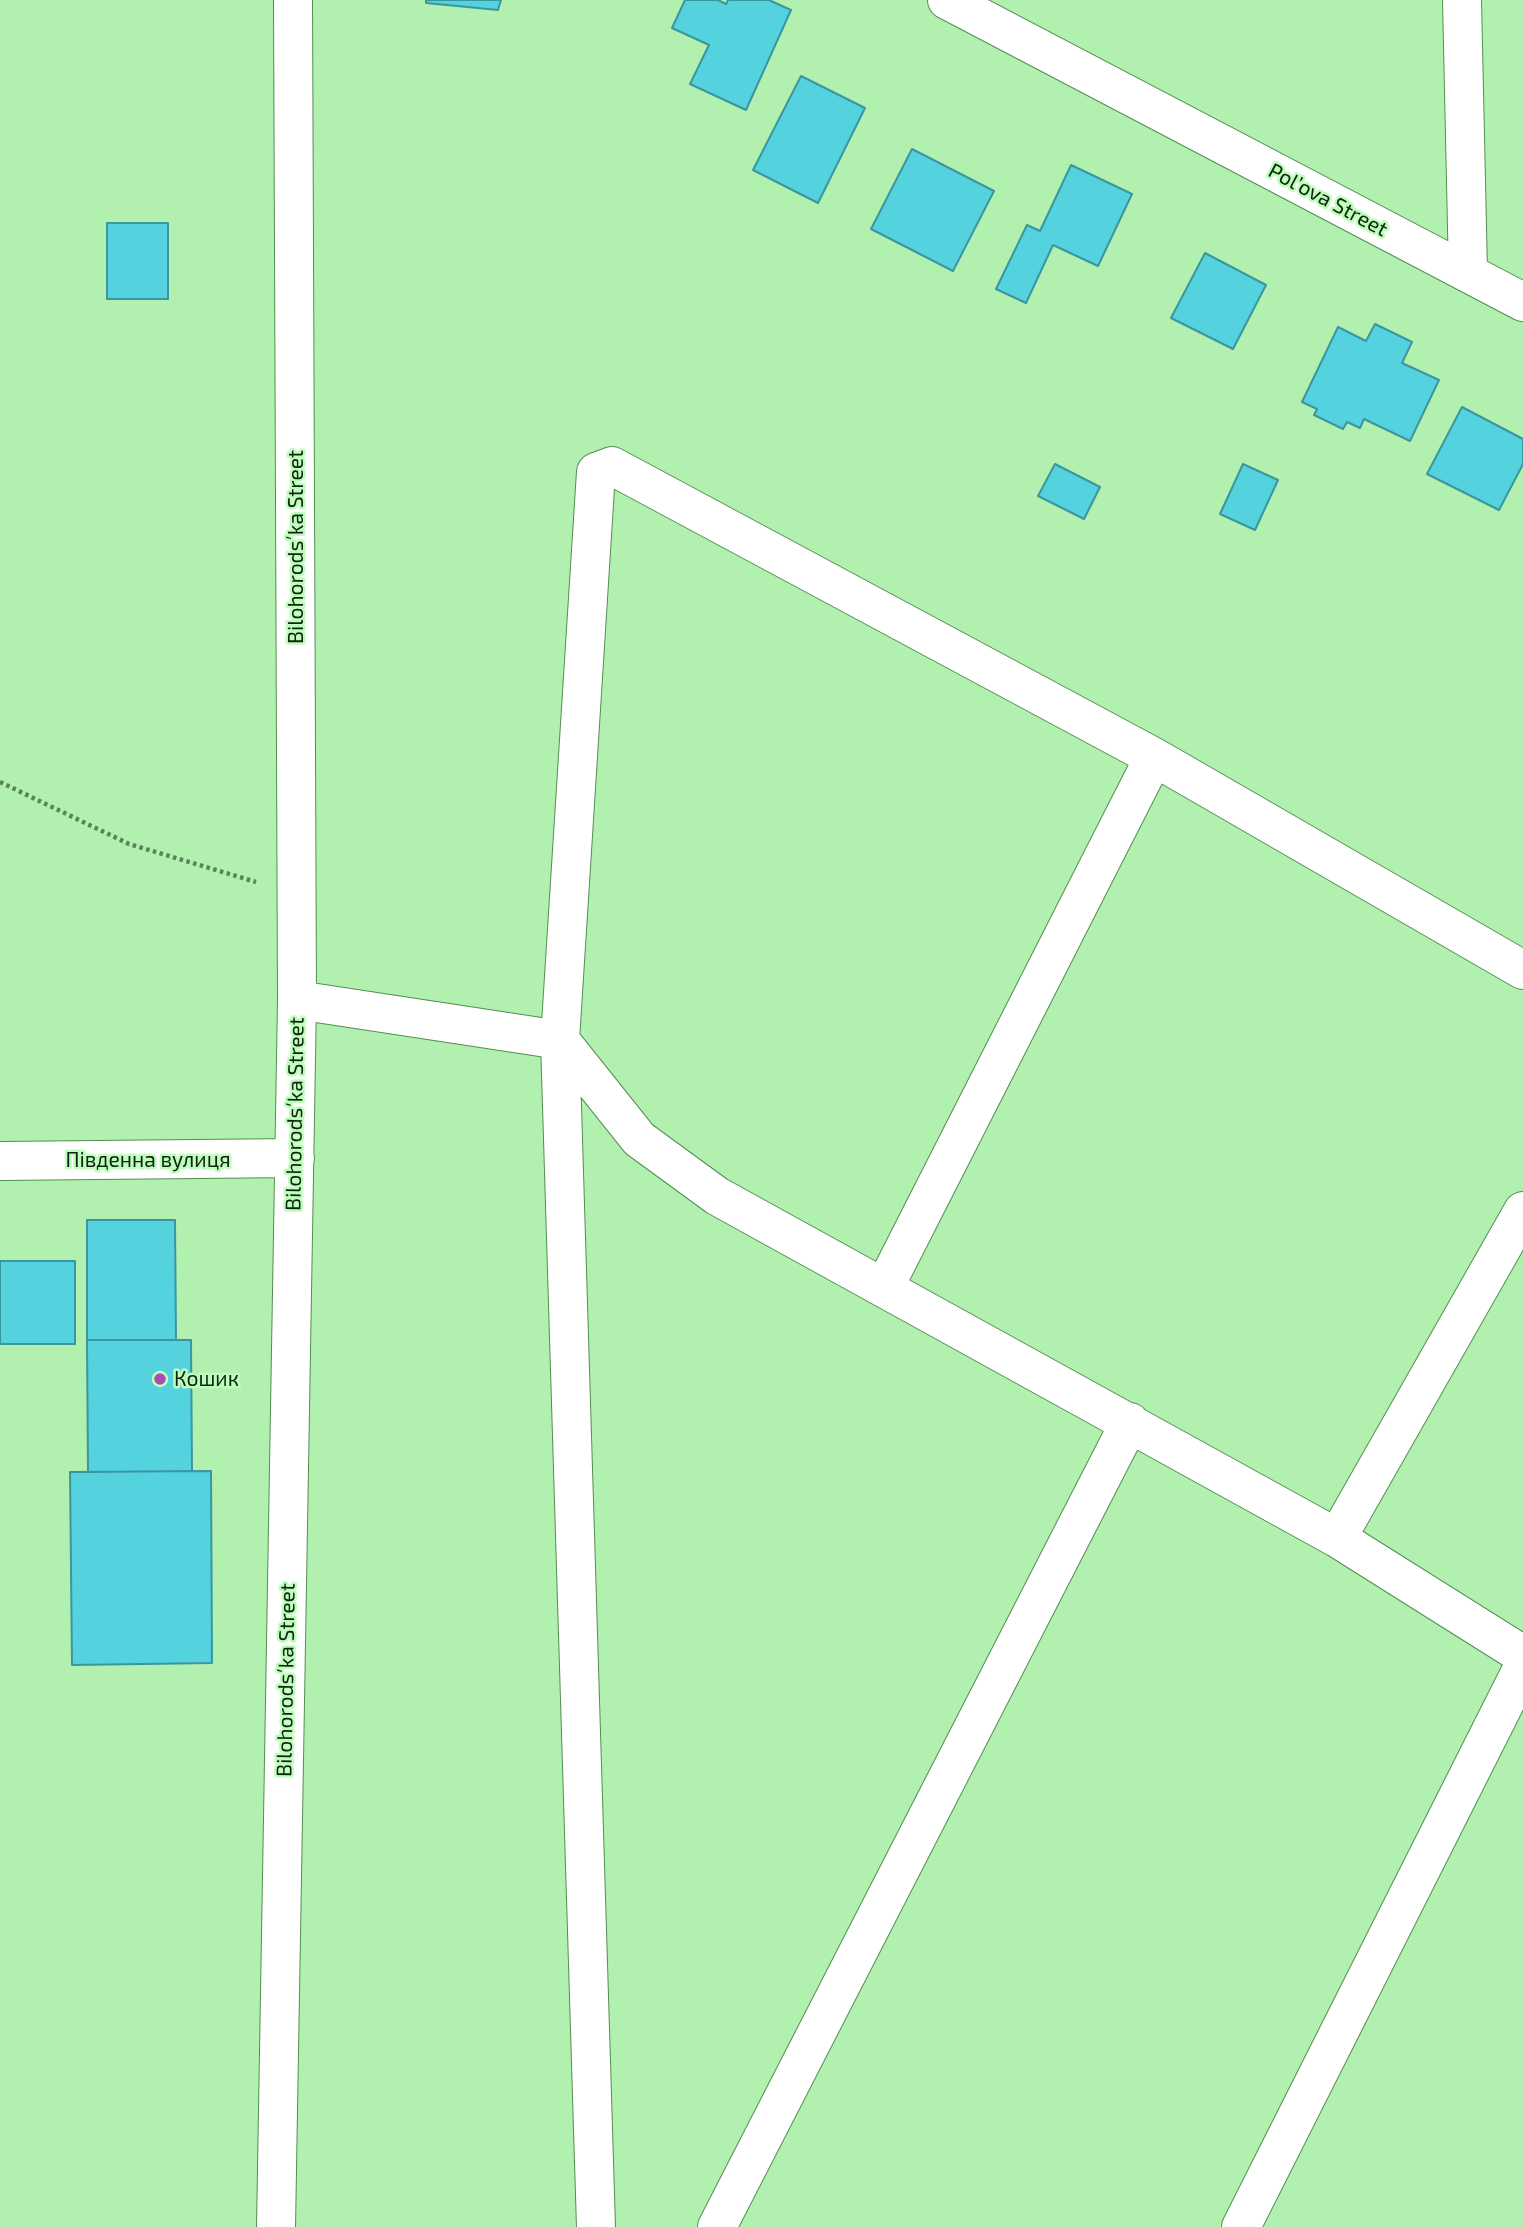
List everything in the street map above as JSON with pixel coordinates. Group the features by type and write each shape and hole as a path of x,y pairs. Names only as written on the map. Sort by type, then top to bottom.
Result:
{"street":[{"name":"Bilohorodsʹka Street","path":"276,2227 298,894 293,0"},
{"name":"Pol’ova Street","path":"947,0 1523,302"},
{"path":"1462,0 1468,273"},
{"path":"596,2227 560,1040 596,472 612,466 1154,757 1523,970"},
{"path":"885,1286 1154,757"},
{"path":"297,1000 560,1040 639,1139 717,1196 885,1286 1337,1538 1523,1655"},
{"name":"Південна вулиця","path":"0,1161 295,1158"},
{"path":"1337,1538 1523,1211"},
{"path":"716,2227 1130,1422"},
{"path":"1241,2227 1523,1667"}],"path":[{"path":"0,782 129,844 298,894"}],"building":[{"path":"426,0 501,0 498,10 426,3"},
{"path":"685,0 718,0 726,4 728,0 769,0 791,10 746,110 690,84 709,45 672,28"},
{"path":"801,76 865,108 818,203 753,170"},
{"path":"912,149 994,191 953,271 871,229"},
{"path":"1071,165 1132,194 1098,266 1053,245 1026,303 996,289 1027,225 1040,231"},
{"path":"107,223 168,223 168,299 107,299"},
{"path":"1205,253 1266,285 1233,349 1171,318"},
{"path":"1375,324 1412,342 1402,363 1439,380 1410,441 1364,419 1360,428 1347,422 1343,429 1314,415 1317,409 1302,402 1338,327 1366,341"},
{"path":"1462,407 1523,439 1523,464 1499,510 1427,474"},
{"path":"1055,464 1100,487 1084,519 1038,496"},
{"path":"1243,464 1278,480 1255,530 1220,514"},
{"path":"87,1220 175,1220 176,1340 87,1340"},
{"path":"0,1261 75,1261 75,1344 0,1344"},
{"path":"87,1340 191,1340 192,1471 88,1472"},
{"path":"211,1471 212,1663 72,1665 70,1472"}],"place":[{"name":"Кошик","path":"160,1379"}]}
